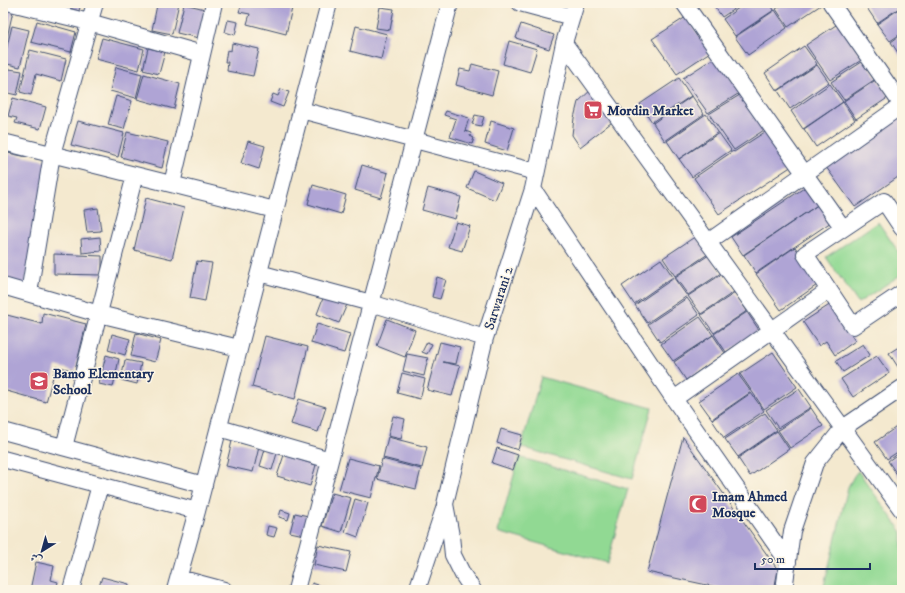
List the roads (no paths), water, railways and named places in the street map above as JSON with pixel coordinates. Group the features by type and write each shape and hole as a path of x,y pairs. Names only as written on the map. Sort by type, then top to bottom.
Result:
{"street":[{"path":"11,3 89,22 202,54"},
{"path":"29,293 52,154 94,3"},
{"path":"172,184 214,3"},
{"path":"224,590 177,584 240,348 329,3"},
{"path":"296,590 450,3"},
{"path":"520,3 574,10"},
{"path":"684,3 843,228"},
{"path":"708,242 902,105 838,6"},
{"name":"Sarwarani 2","path":"473,590 463,575 453,555 445,504 485,338 533,189 564,43 574,10"},
{"path":"564,43 902,510"},
{"path":"302,110 536,172"},
{"path":"3,142 275,210"},
{"path":"64,447 134,175"},
{"path":"533,189 674,399 788,562"},
{"path":"900,300 853,326 805,254 884,201 902,228"},
{"path":"259,273 371,303 485,338"},
{"path":"3,286 99,314 240,348"},
{"path":"674,399 829,290"},
{"path":"784,590 792,531 815,463 843,428 902,388"},
{"path":"219,428 330,460"},
{"path":"3,431 204,485"},
{"path":"3,460 197,511"},
{"path":"71,590 100,486"},
{"path":"417,590 445,504"}],"place":[{"name":"Mordin Market","path":"593,110"},
{"name":"Bamo Elementary School","path":"39,381"},
{"name":"Imam Ahmed Mosque","path":"698,504"}]}
